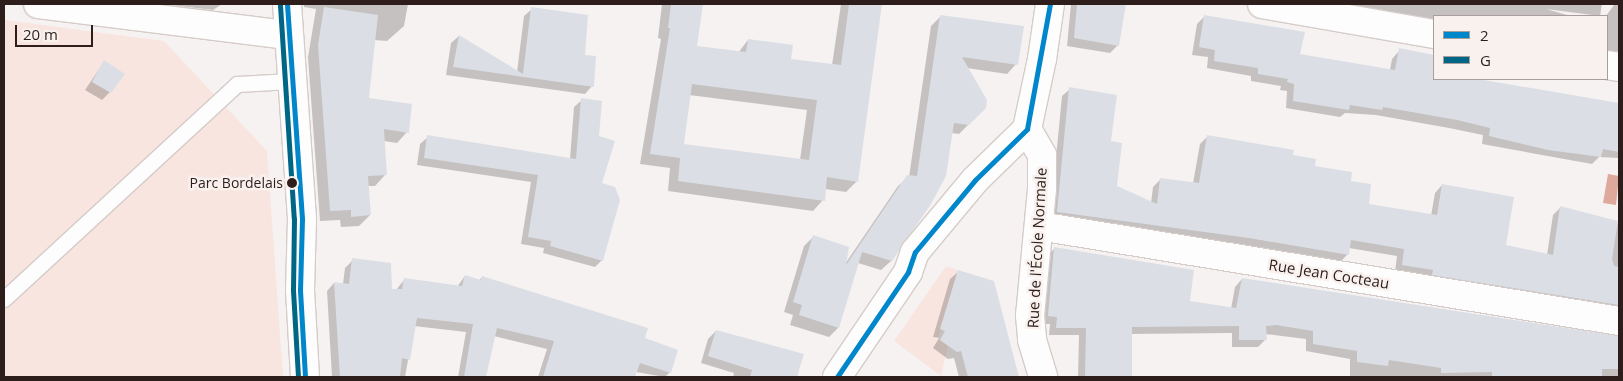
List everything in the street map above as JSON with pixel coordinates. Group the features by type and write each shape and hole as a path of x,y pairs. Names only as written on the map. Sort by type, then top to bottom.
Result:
{"street":[{"path":"38,4 288,36"},
{"path":"287,4 302,219 300,290 305,377"},
{"path":"837,377 908,272 915,252 976,180 1027,129 1042,60 1050,4"},
{"path":"1262,4 1433,34"},
{"name":"Rue de l'École Normale","path":"1027,129 1042,155 1039,226 1030,315 1032,340 1043,377"},
{"name":"Rue Jean Cocteau","path":"1039,226 1619,322"}],"lane":[{"path":"4,299 237,84 291,81"}],"shaded area":[{"name":"Parc Bordelais","path":"4,20 164,41 267,151 283,377 4,377"},
{"path":"1608,174 1619,176 1616,205 1603,203"},
{"path":"946,266 958,270 938,339 948,346 941,376 894,341"}],"building":[{"path":"671,4 703,4 697,46 746,52 748,39 793,45 791,59 841,65 849,4 882,4 858,182 827,177 825,201 678,181 680,158 650,154 670,28 668,28","holes":["692,84 817,100 809,160 684,144"]},
{"path":"1077,4 1126,4 1119,46 1074,38"},
{"path":"324,7 378,15 369,98 412,104 409,133 384,129 387,175 368,176 371,215 351,217 351,210 330,211 318,45"},
{"path":"531,7 588,15 585,55 596,56 594,87 453,67 459,35 523,74"},
{"path":"940,15 1024,26 1018,65 962,57 987,100 986,108 969,125 954,123 946,176 931,204 892,261 862,252 839,328 799,315 802,305 793,302 813,235 849,247 846,265 907,175 917,176"},
{"path":"1204,15 1305,32 1300,54 1395,70 1399,48 1433,55 1433,80 1484,80 1619,103 1619,152 1603,149 1601,157 1548,150 1489,136 1490,128 1457,120 1383,107 1382,110 1350,105 1349,110 1293,101 1294,84 1287,82 1288,79 1258,74 1258,68 1214,61 1215,50 1199,47"},
{"path":"104,60 125,74 111,93 92,82"},
{"path":"1069,87 1117,95 1111,141 1122,143 1117,186 1157,204 1160,178 1199,183 1207,135 1294,150 1293,155 1316,159 1315,166 1352,172 1351,181 1371,184 1369,204 1437,215 1442,184 1514,197 1506,245 1553,255 1560,206 1618,221 1612,259 1614,266 1619,267 1619,305 1432,275 1433,270 1402,265 1404,249 1351,240 1349,255 1249,238 1057,212"},
{"path":"581,98 602,101 599,136 615,141 602,183 615,187 620,200 603,261 550,246 551,241 528,237 538,175 424,158 427,135 576,159"},
{"path":"1054,247 1194,270 1190,301 1236,308 1242,278 1619,336 1619,369 1602,369 1602,377 1492,377 1492,372 1441,373 1441,368 1389,360 1388,366 1357,362 1357,351 1313,344 1313,331 1276,325 1266,326 1267,340 1239,340 1239,326 1132,327 1132,377 1085,377 1086,328 1056,328 1057,317 1048,316"},
{"path":"352,258 391,263 392,289 402,289 404,278 462,286 465,275 481,280 482,276 648,328 645,338 678,350 671,373 640,363 635,377 543,377 554,341 497,328 486,377 464,377 473,324 417,318 410,360 402,358 400,377 340,377 334,282 349,284"},
{"path":"958,270 994,281 1019,377 968,377 961,351 957,352 940,340 945,331 940,329"},
{"path":"716,330 804,354 797,377 750,377 752,370 708,356"}],"transit line":[{"name":"2","path":"287,4 302,219 300,290 305,377"},
{"name":"2","path":"837,377 908,272 915,252 975,180 1027,129 1050,4"},
{"name":"G","path":"280,5 294,219 293,290 298,377"}],"place":[{"name":"Parc Bordelais","path":"292,183"}]}
